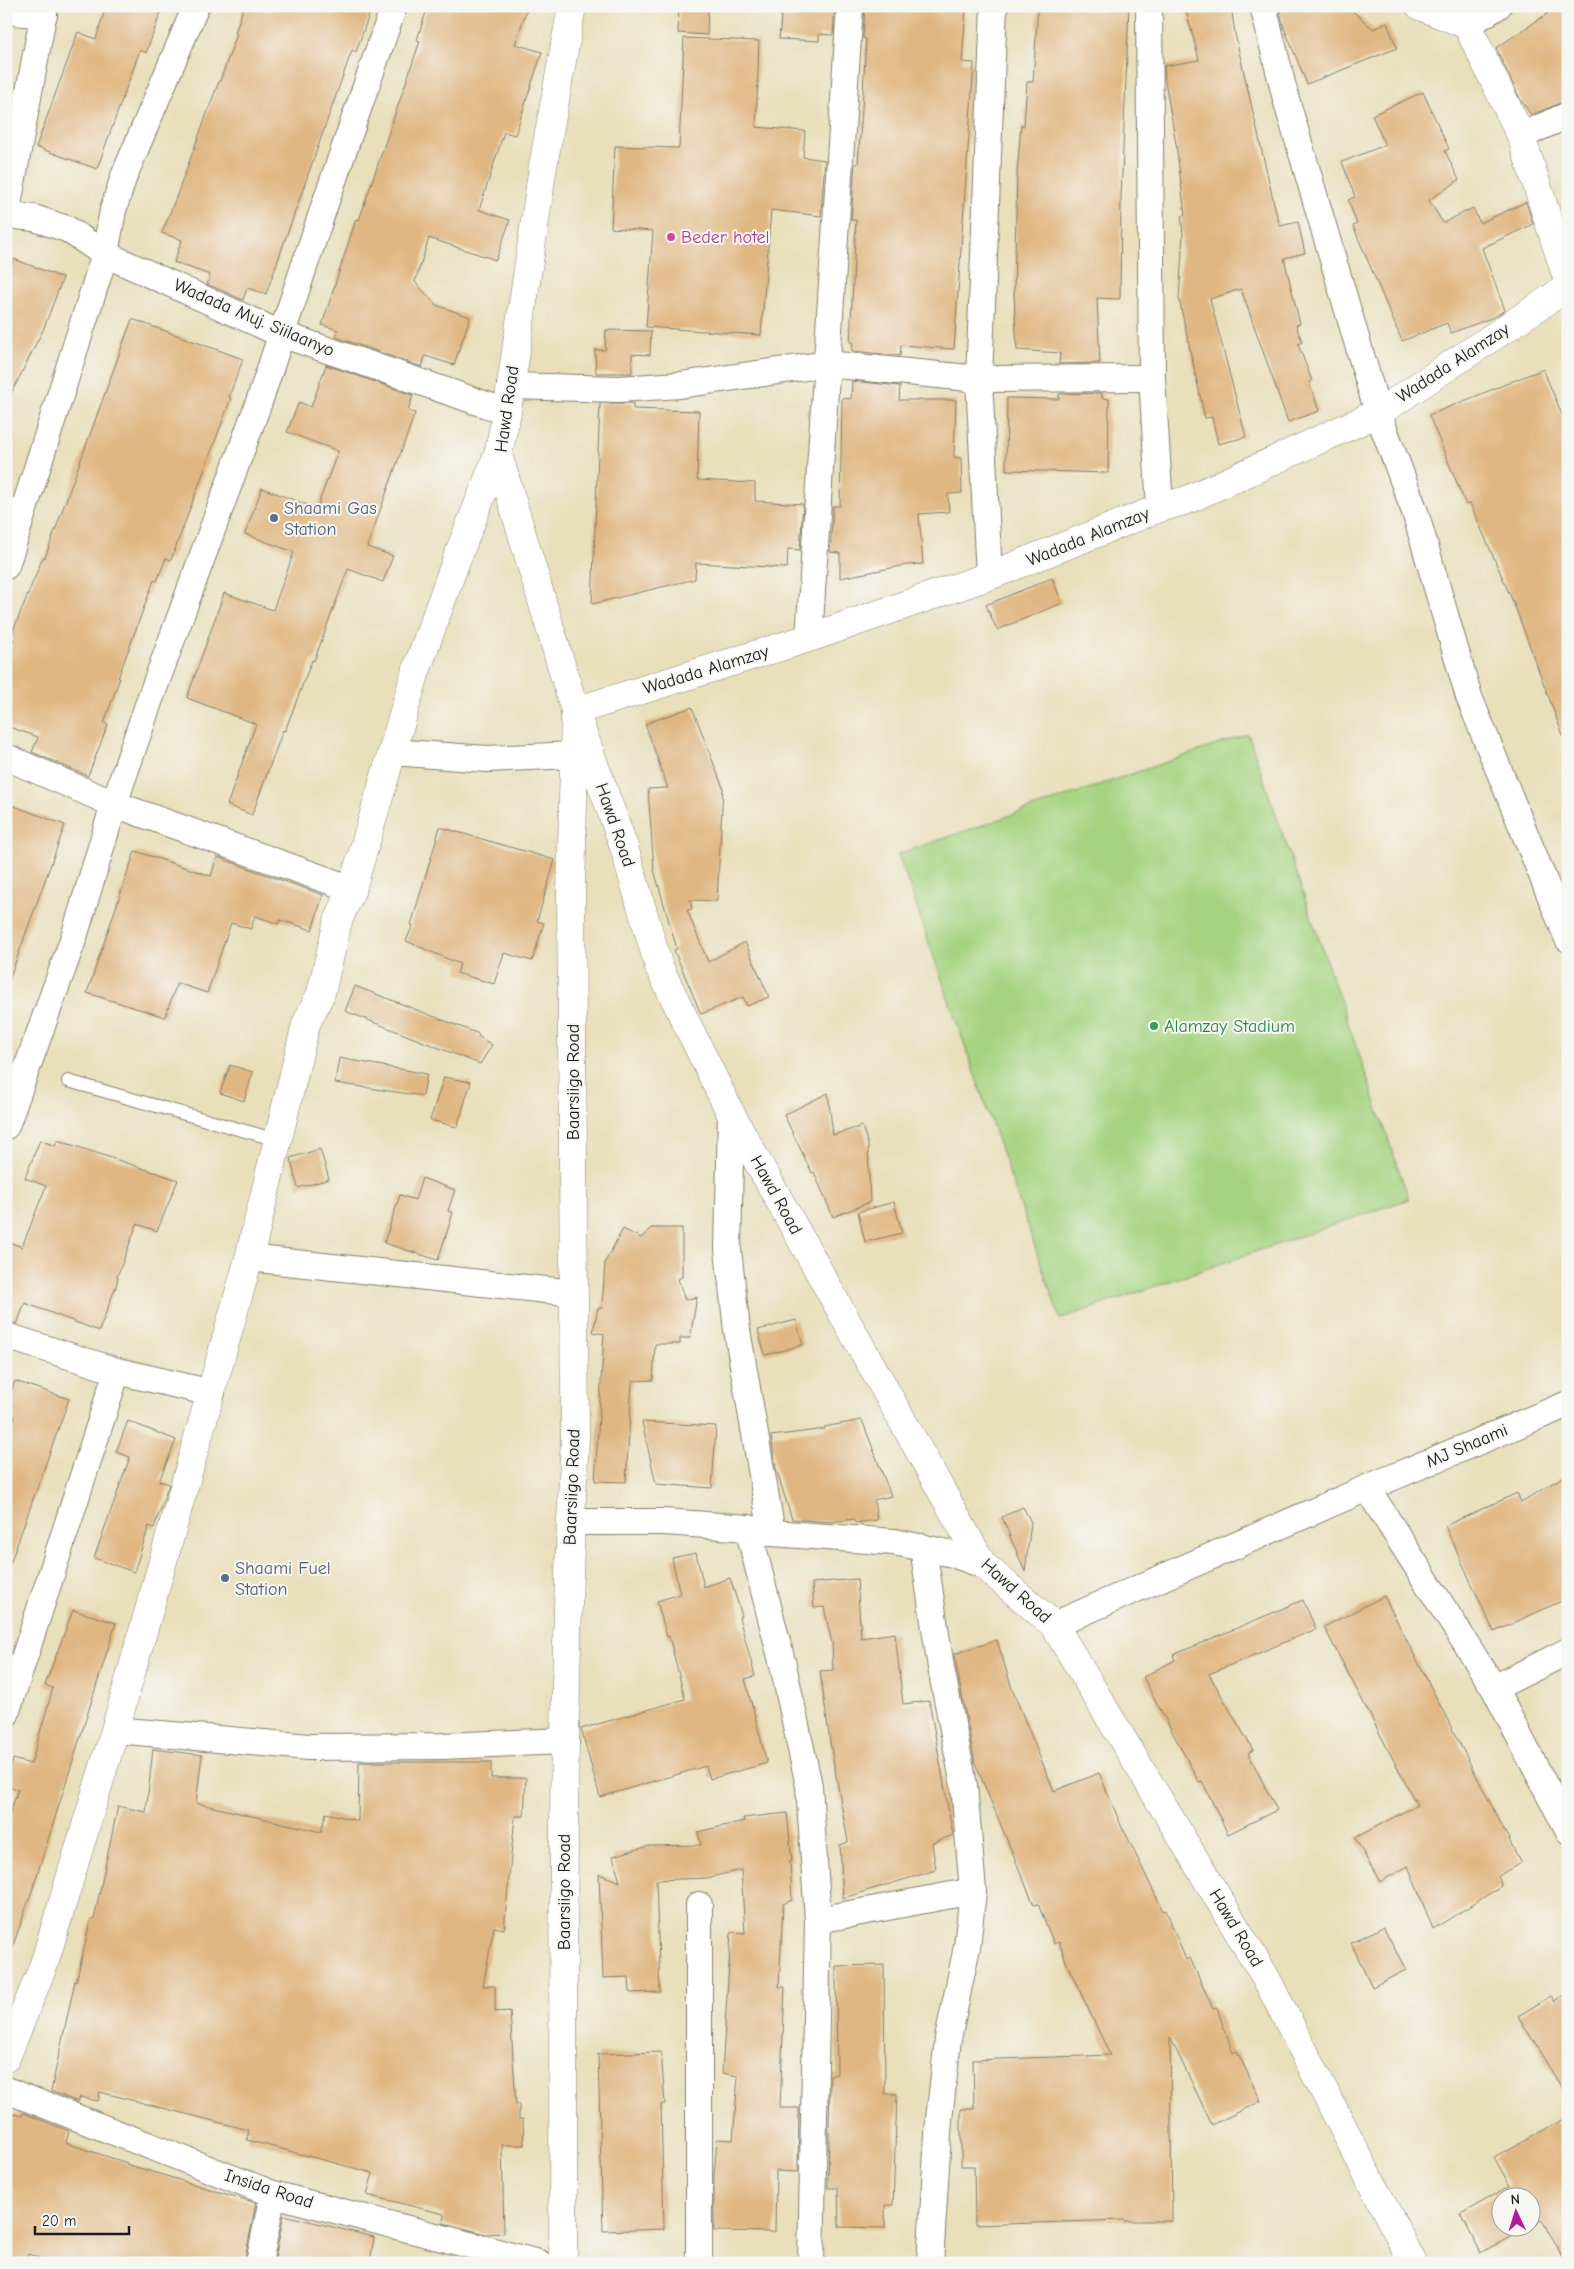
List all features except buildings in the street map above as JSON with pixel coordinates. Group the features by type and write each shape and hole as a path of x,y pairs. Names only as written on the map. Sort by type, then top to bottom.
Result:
{"street":[{"path":"6,566 105,254 113,210 124,176 196,6"},
{"path":"6,1126 74,937 114,804 149,702 259,402 394,6"},
{"name":"Hawd Road","path":"572,6 543,166 498,454 575,710 623,844 659,967 730,1114 983,1565 1054,1625 1266,1978 1413,2263"},
{"path":"809,638 850,6"},
{"path":"989,576 979,379 994,6"},
{"path":"1148,6 1152,378 1160,508"},
{"path":"1263,6 1286,98 1378,413 1415,512 1469,697 1568,939"},
{"path":"1420,6 1467,25 1522,136 1568,281"},
{"path":"1467,25 1498,6"},
{"path":"6,11 44,11 6,215"},
{"path":"1522,136 1568,115"},
{"name":"Wadada Muj. Siilaanyo","path":"6,215 34,218 67,229 105,254 281,334 506,412"},
{"name":"Wadada Alamzay","path":"575,710 809,638 989,576 1160,508 1187,500 1378,413 1568,287"},
{"path":"510,386 619,390 680,385 827,364 979,379 1152,378"},
{"path":"6,2058 44,1964 115,1730 249,1258 306,1024 321,993 338,921 352,889 415,674 457,558 498,454"},
{"name":"Baarsiigo Road","path":"563,2263 566,1742 571,1522 575,1438 571,894 575,710"},
{"path":"392,752 487,759 574,755"},
{"path":"6,757 114,804 352,889"},
{"path":"730,1114 728,1250 760,1531 782,1665 809,1786 818,1920 811,2263"},
{"path":"249,1258 574,1293"},
{"path":"6,1336 117,1371 212,1393"},
{"path":"6,1714 117,1371"},
{"name":"MJ Shaami","path":"1054,1625 1367,1488 1568,1404"},
{"path":"1367,1488 1494,1688 1568,1830"},
{"path":"571,1522 664,1522 894,1542 923,1547 983,1565"},
{"path":"923,1547 941,1668 964,1785 973,1891 967,1947 948,2038 939,2119 930,2263"},
{"path":"1494,1688 1568,1651"},
{"path":"115,1730 309,1748 566,1742"},
{"path":"818,1920 973,1891"},
{"path":"699,1905 699,2263"},
{"name":"Insida Road","path":"6,2090 273,2194 539,2263"},
{"path":"259,2263 273,2194"}],"lane":[{"path":"68,1081 277,1140"}],"green space":[{"name":"Alamzay Stadium","path":"1248,734 1409,1199 1060,1319 898,854"}],"place":[{"name":"Beder hotel","path":"671,237"},
{"name":"Shaami Gas Station","path":"274,518"},
{"name":"Alamzay Stadium","path":"1154,1026"},
{"name":"Shaami Fuel Station","path":"225,1578"}]}
